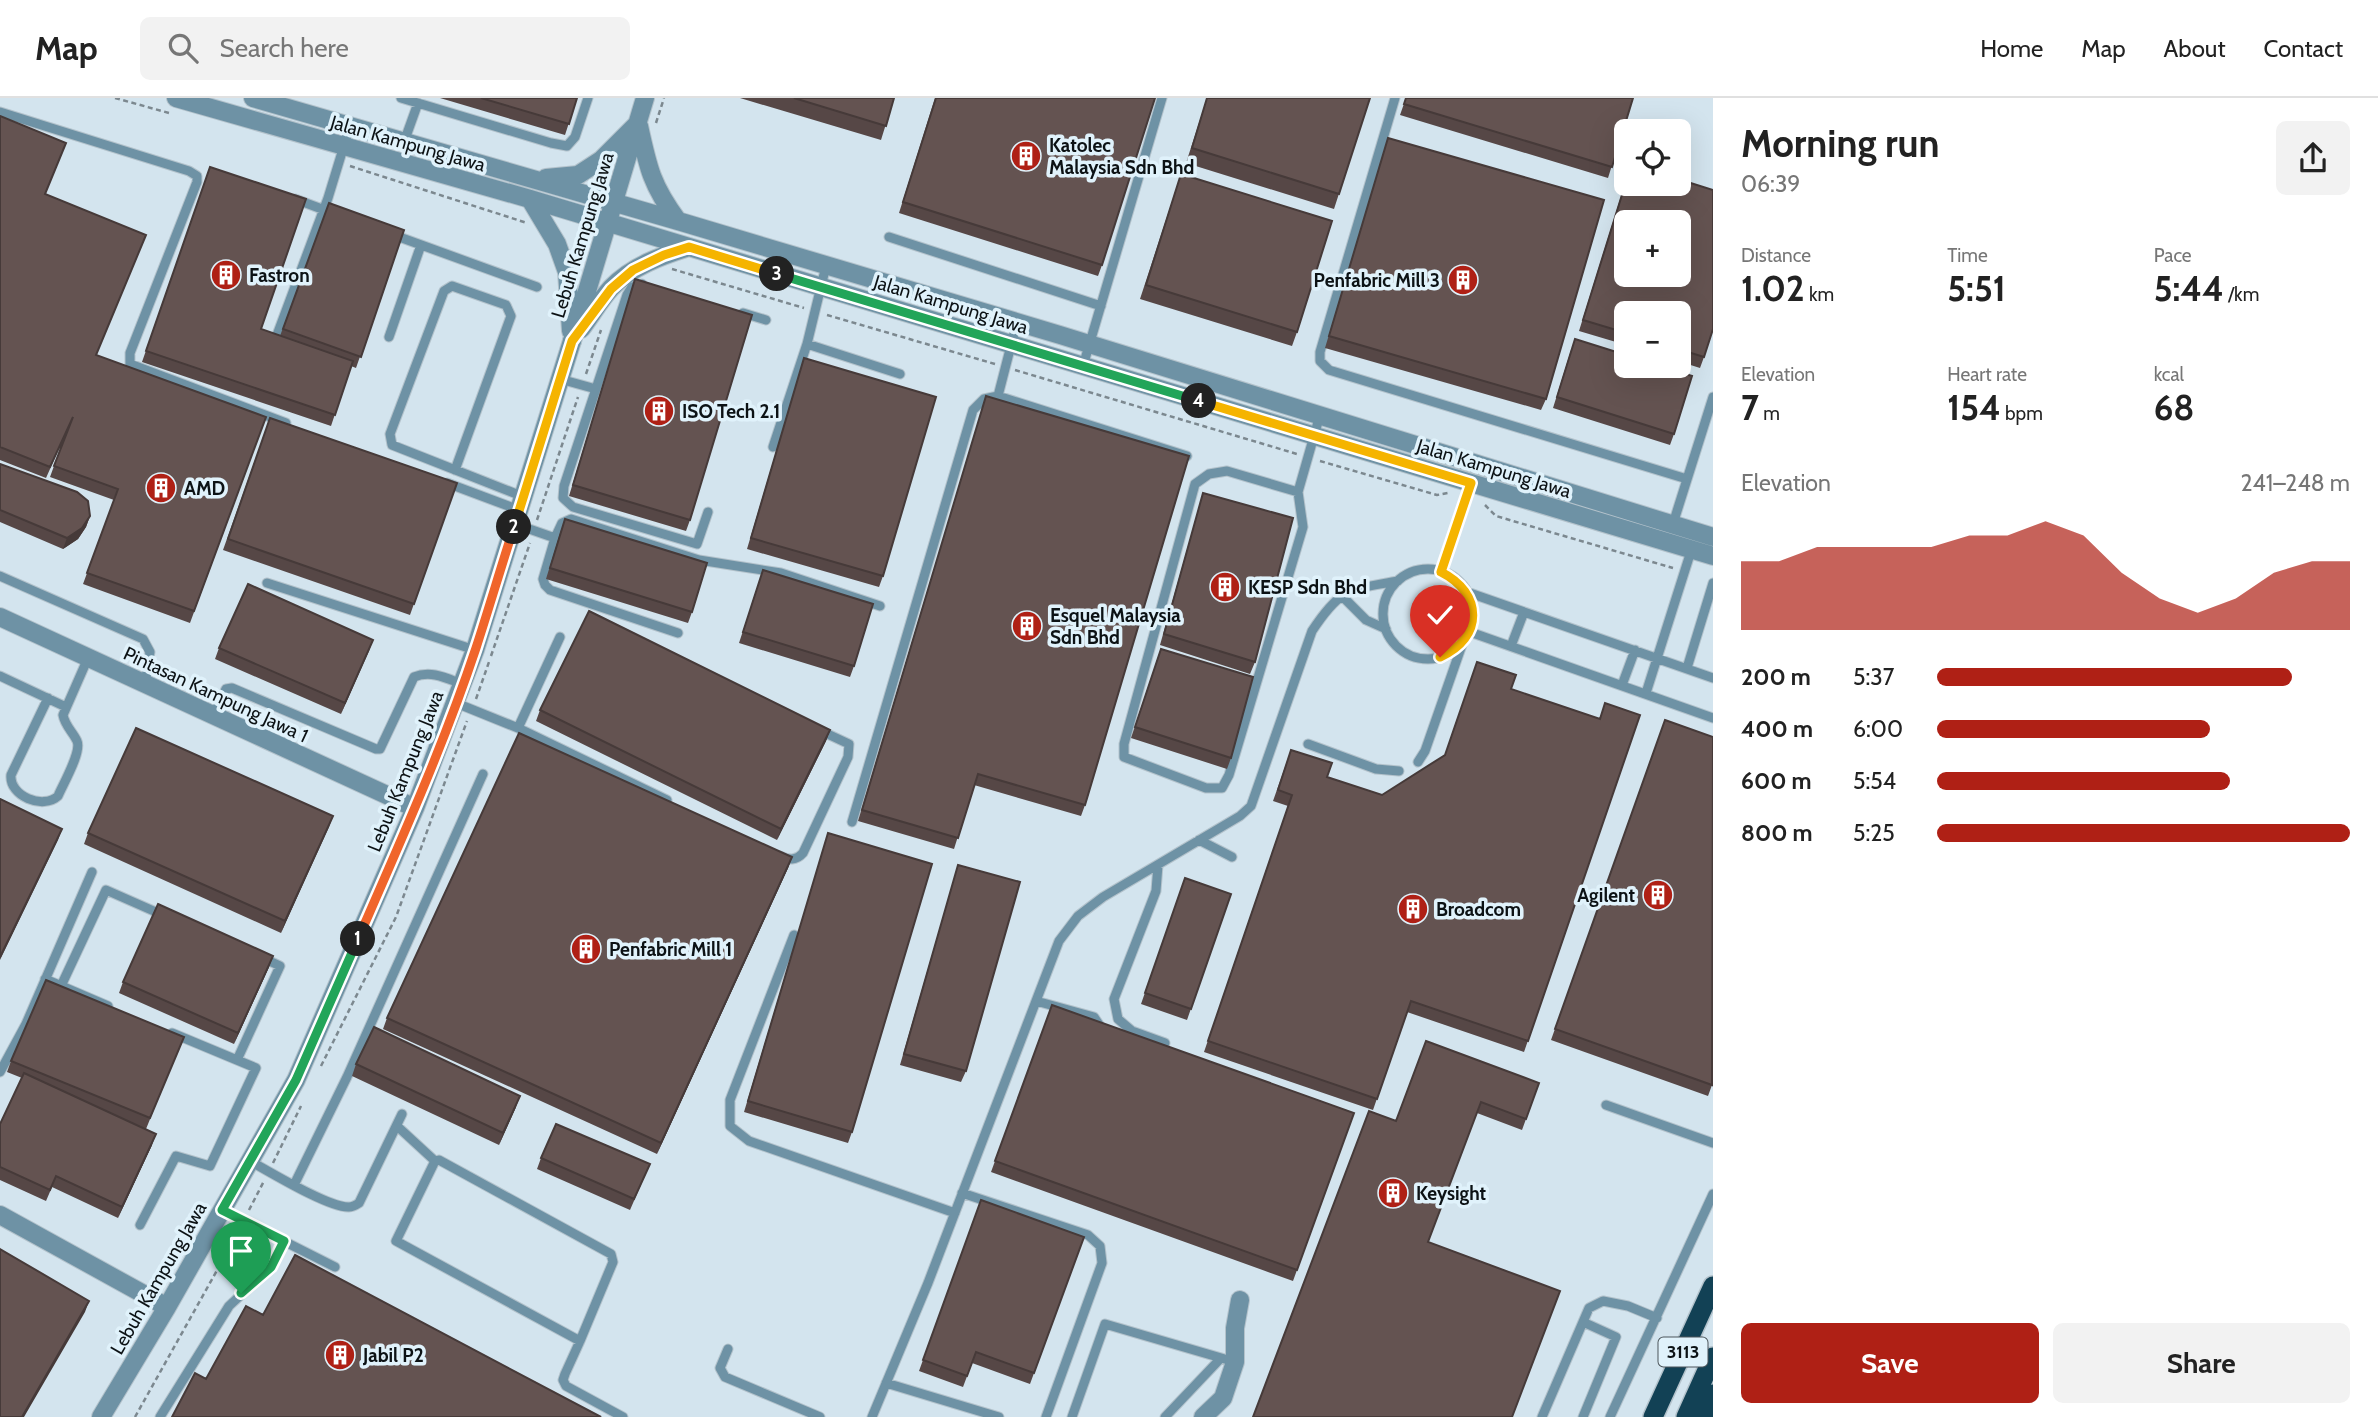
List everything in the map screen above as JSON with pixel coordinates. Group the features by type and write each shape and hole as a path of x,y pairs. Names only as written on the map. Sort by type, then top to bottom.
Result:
{"highway":[{"name":"3113","path":"1653,1417 1713,1286"},
{"name":"3113","path":"1665,1417 1713,1311"},
{"name":"3113","path":"1686,1417 1713,1357"},
{"name":"3113","path":"1703,1417 1713,1394"}],"street":[{"name":"Jalan Kampung Jawa","path":"253,98 1090,344 1705,534"},
{"name":"Lebuh Kampung Jawa","path":"101,1417 296,1080 415,808 475,650 614,202 647,122 645,98"},
{"name":"Jalan Kampung Jawa","path":"178,107 342,154 403,163 530,200 1313,435 1469,488 1713,556"},
{"path":"532,179 578,175 601,160 647,122"},
{"path":"647,122 649,170 659,196 678,221"},
{"path":"530,200 558,244 567,272 572,341"},
{"path":"572,341 611,289 633,270 689,247"},
{"name":"Pintasan Kampung Jawa 1","path":"0,617 415,808"},
{"path":"0,1215 167,1307"},
{"path":"1203,1417 1223,1398 1240,1300"}],"lane":[{"path":"401,98 566,146 575,137 588,98"},
{"path":"1083,366 1162,98"},
{"path":"1395,98 1320,352 1320,360 1329,370 1688,479"},
{"path":"403,163 418,103"},
{"path":"0,112 189,171 197,176 197,182 130,354 130,364 290,425"},
{"path":"274,343 350,126"},
{"path":"286,196 345,217"},
{"path":"383,231 537,287"},
{"path":"889,237 1101,306"},
{"path":"389,337 421,245"},
{"path":"774,447 807,344 827,266"},
{"path":"654,288 642,284 632,287 596,388 564,486 563,498 573,507 697,544 708,512"},
{"path":"455,470 511,316 506,305 452,286 444,291 390,434 392,445 455,470 520,510 555,538"},
{"path":"728,309 766,320"},
{"path":"998,396 1017,323"},
{"path":"807,344 900,374"},
{"path":"560,379 596,388"},
{"path":"852,822 973,410 984,399 998,396 1187,456"},
{"path":"1667,542 1713,397"},
{"path":"1298,492 1227,471 1209,474 1195,484 1124,744 1124,757 1206,788 1222,788 1229,775 1303,527 1298,492 1320,415"},
{"path":"1441,572 1477,464"},
{"path":"432,478 520,510"},
{"path":"678,633 550,590 543,579 562,523 571,519 699,560 780,573 880,606"},
{"path":"1646,693 1691,549 1705,534"},
{"path":"872,1417 955,1213 1059,941 1078,916 1103,897 1240,816 1251,806 1312,631 1327,608 1341,595 1356,589 1398,581 1411,573 1426,570 1441,572 1456,579 1467,592 1472,604 1470,632 1462,643 1452,652 1427,659 1414,657 1395,645 1386,629 1383,609 1388,594 1398,581"},
{"path":"0,576 142,639 150,652 145,684"},
{"path":"267,583 475,650"},
{"path":"1687,668 1713,583"},
{"path":"1467,592 1713,678"},
{"path":"1341,595 1366,620 1386,629"},
{"path":"1511,646 1524,612"},
{"path":"1470,632 1713,718"},
{"path":"518,728 560,637"},
{"path":"1419,762 1462,643"},
{"path":"1622,685 1635,650"},
{"path":"48,698 10,782 18,793 40,802 58,796 78,750 77,741 63,715 88,658"},
{"path":"213,716 226,689 232,688 380,749 414,677 435,674 462,684"},
{"path":"0,677 66,707"},
{"path":"456,703 518,728 681,808"},
{"path":"769,850 791,859 798,858 803,853 848,757 849,744 811,726"},
{"path":"1308,744 1376,769 1399,771"},
{"path":"294,1185 347,1077 483,774"},
{"path":"1199,840 1232,857"},
{"path":"1158,865 1156,891 1114,999 1118,1019 1132,1031 1165,1043"},
{"path":"0,1072 26,1024 92,872"},
{"path":"61,986 106,890 180,922"},
{"path":"794,934 730,1100 730,1126 749,1141 955,1213"},
{"path":"237,1060 280,965 255,955"},
{"path":"45,979 124,1012"},
{"path":"1036,1001 1094,1017 1104,1032 1111,1035"},
{"path":"140,1225 176,1156 210,1166 256,1069 162,1028"},
{"path":"1606,1105 1713,1143"},
{"path":"250,1161 337,1205 349,1207 359,1203 402,1114"},
{"path":"397,1126 435,1161 439,1160 611,1254 613,1262 563,1380 566,1386 623,1417"},
{"path":"435,1161 396,1241 580,1341"},
{"path":"962,1193 1088,1235 1100,1246 1102,1263 1046,1417"},
{"path":"1610,1417 1713,1194"},
{"path":"222,1210 335,1267"},
{"path":"160,1417 229,1306 271,1267 284,1241"},
{"path":"1542,1417 1589,1308 1603,1301 1628,1306 1657,1318"},
{"path":"1583,1322 1616,1337 1583,1417"},
{"path":"1072,1417 1105,1324 1228,1360"},
{"path":"728,1349 720,1368 725,1377 820,1417"},
{"path":"1165,1417 1228,1360"},
{"path":"886,1383 999,1417"}],"path":[{"path":"115,98 178,107"},
{"path":"647,122 664,98"},
{"path":"342,154 534,226 543,221"},
{"path":"661,266 1437,495 1469,488 1496,516 1684,571"}],"building":[{"path":"481,98 577,98 569,124"},
{"path":"794,98 894,98 886,126"},
{"name":"Katolec Malaysia Sdn Bhd","path":"936,98 1155,98 1102,265 903,202"},
{"path":"1207,98 1370,98 1339,194 1192,148"},
{"path":"1406,98 1633,98 1627,119 1614,119 1612,167 1404,104"},
{"path":"0,116 66,143 45,194 146,235 96,355 266,417 194,611 87,573 118,489 54,466 73,417 50,467 0,447"},
{"name":"Penfabric Mill 3","path":"1388,138 1604,200 1546,399 1329,336"},
{"name":"Fastron","path":"210,167 306,199 261,329 353,361 335,415 146,351"},
{"path":"1181,174 1332,221 1297,332 1146,285"},
{"path":"1691,183 1713,190 1713,329 1704,357 1691,353 1691,301 1614,301 1614,329 1583,320 1614,221 1614,287 1691,287 1691,210 1617,210 1622,196 1691,196"},
{"path":"329,203 404,230 361,357 283,329"},
{"name":"ISO Tech 2.1","path":"635,279 752,315 690,520 573,485"},
{"path":"1575,339 1614,351 1614,378 1692,376 1674,434 1557,397"},
{"path":"804,358 936,397 883,576 751,538"},
{"name":"Esquel Malaysia Sdn Bhd","path":"986,396 1189,456 1085,805 978,774 958,838 862,810"},
{"path":"270,418 457,483 414,604 228,539"},
{"path":"0,464 77,492 88,501 90,516 82,528 67,538 0,510"},
{"name":"KESP Sdn Bhd","path":"1203,493 1293,518 1255,662 1164,634"},
{"path":"565,519 707,563 692,612 550,568"},
{"path":"763,570 873,604 854,666 743,632"},
{"path":"248,584 373,640 345,703 219,648"},
{"path":"589,611 830,730 781,829 540,710"},
{"path":"1161,649 1253,677 1231,758 1135,727"},
{"name":"Broadcom","path":"1477,662 1516,675 1511,689 1600,719 1605,703 1640,715 1528,1041 1411,1001 1377,1099 1208,1041 1292,795 1278,790 1291,750 1332,763 1327,777 1382,795 1445,755"},
{"name":"Agilent","path":"1665,720 1713,737 1712,1085 1555,1029"},
{"path":"136,728 333,816 285,921 88,833"},
{"name":"Penfabric Mill 1","path":"519,733 792,857 661,1143 387,1018"},
{"path":"0,799 62,829 0,957"},
{"path":"828,833 932,864 852,1132 748,1101"},
{"path":"958,865 1020,882 966,1071 904,1054"},
{"path":"1185,878 1231,894 1191,1009 1145,993"},
{"path":"158,904 273,956 238,1033 123,982"},
{"path":"46,980 184,1037 150,1118 11,1061"},
{"path":"1052,1005 1354,1113 1297,1270 995,1161"},
{"path":"374,1027 520,1096 503,1133 356,1064"},
{"name":"Keysight","path":"1426,1041 1539,1083 1526,1119 1481,1102 1428,1242 1560,1291 1512,1417 1253,1417 1369,1111 1396,1121"},
{"path":"24,1073 156,1134 122,1207 56,1176 50,1190 0,1167 0,1124"},
{"path":"556,1124 650,1164 634,1199 541,1158"},
{"path":"981,1200 1084,1237 1034,1373 976,1352 967,1376 923,1360"},
{"path":"0,1249 89,1301 22,1417 0,1417"},
{"name":"Jabil P2","path":"295,1255 601,1417 172,1417 195,1373 206,1379 246,1306 263,1315"}],"place":[{"name":"Katolec Malaysia Sdn Bhd","path":"1026,156"},
{"name":"Fastron","path":"226,275"},
{"name":"Penfabric Mill 3","path":"1463,280"},
{"name":"ISO Tech 2.1","path":"659,411"},
{"name":"AMD","path":"161,488"},
{"name":"KESP Sdn Bhd","path":"1225,587"},
{"name":"Esquel Malaysia Sdn Bhd","path":"1027,626"},
{"name":"Agilent","path":"1658,895"},
{"name":"Broadcom","path":"1413,909"},
{"name":"Penfabric Mill 1","path":"586,949"},
{"name":"Keysight","path":"1393,1193"},
{"name":"Jabil P2","path":"340,1355"}],"route":[{"path":"241,1293 271,1267 284,1241 222,1210 296,1080 415,808 475,650 572,341 611,289 633,270 689,247 1471,483 1441,572 1456,579 1467,592 1472,604 1473,618 1470,632 1462,643 1452,652 1440,657"}]}
